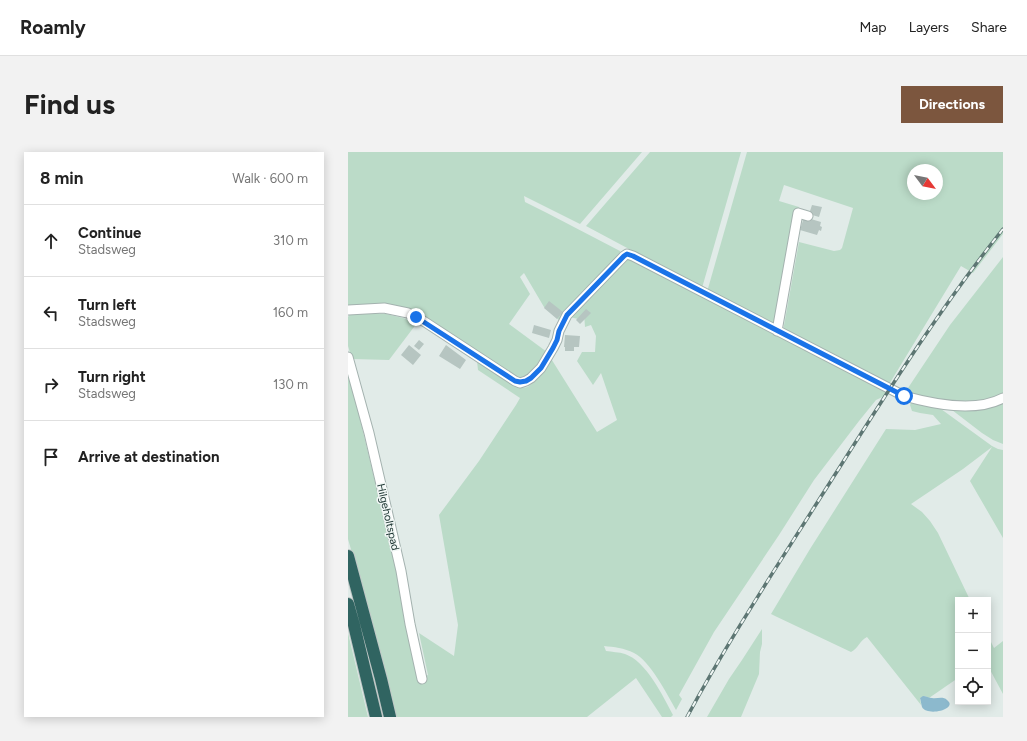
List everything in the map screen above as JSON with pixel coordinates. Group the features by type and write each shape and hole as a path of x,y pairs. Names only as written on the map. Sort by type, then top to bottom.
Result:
{"highway":[{"path":"348,556 390,717"},
{"path":"348,604 376,717"}],"street":[{"path":"777,331 798,213 808,216"},
{"path":"348,310 384,308 408,313 420,319 515,381 526,381 541,368 557,340 559,331 567,315 627,254 904,396 926,402 959,406 976,406 1003,398"},
{"name":"Hilgeholtspad","path":"348,357 369,433 391,526 422,679"}],"green space":[{"path":"348,152 642,152 580,224 524,196 525,202 620,251 620,255 559,320 544,307 524,273 520,277 530,294 509,324 547,352 530,377 523,381 423,317 348,306"},
{"path":"650,152 741,152 702,288 586,226"},
{"path":"747,152 1003,152 1003,234 973,273 961,266 888,386 783,331 799,242 834,251 840,250 842,248 853,208 784,185 779,201 799,207 777,327 707,292"},
{"path":"627,257 891,393 876,400 814,480 714,632 679,695 682,699 676,710 658,678 640,657 626,650 604,646 606,651 618,652 633,658 647,671 673,715 671,717 662,717 636,678 587,717 394,717 365,598 348,539 348,369 395,565 420,678 428,675 419,633 454,656 458,625 439,515 479,461 520,398 478,370 477,361 516,386 524,388 529,386 534,381 550,357 597,432 617,420 601,373 593,385 577,361 582,352 595,352 596,336 591,325 585,327 584,313 578,319 570,317"},
{"path":"1003,257 1003,395 985,401 957,404 904,394 950,325"},
{"path":"350,314 386,314 417,323 389,360 352,359 348,346 348,317"},
{"path":"1003,400 1003,444 982,433 952,410"},
{"path":"911,403 941,409 992,446 1003,450 1003,538 970,481 992,447 963,469 911,504 922,512 938,533 969,597 955,597 955,680 929,698 925,696 920,698 921,705 867,637 851,652 771,614 886,429 915,430 941,424 933,415 912,411 910,405"},
{"path":"762,629 759,674 741,717 707,717 729,679"},
{"path":"348,633 368,717 348,717"},
{"path":"1003,641 1003,694 991,672 991,642 994,648"}],"water":[{"path":"923,696 942,698 950,703 946,709 941,711 935,712 925,710 922,707 920,698"}],"building":[{"path":"812,205 822,207 819,217 809,214"},
{"path":"804,217 821,222 821,231 819,230 817,235 800,230"},
{"path":"549,301 563,312 557,319 544,308"},
{"path":"586,309 591,313 580,324 576,320"},
{"path":"534,325 551,330 549,338 532,333"},
{"path":"565,335 580,336 579,347 574,347 574,351 565,351"},
{"path":"419,340 424,344 419,350 414,346"},
{"path":"409,345 421,355 413,365 401,355"},
{"path":"446,345 466,360 460,369 439,356"}],"railway":[{"path":"687,717 753,605 887,393 955,293 1003,229"}],"route":[{"path":"416,317 515,381 526,381 541,368 557,340 559,331 567,315 627,254 904,396"}]}
